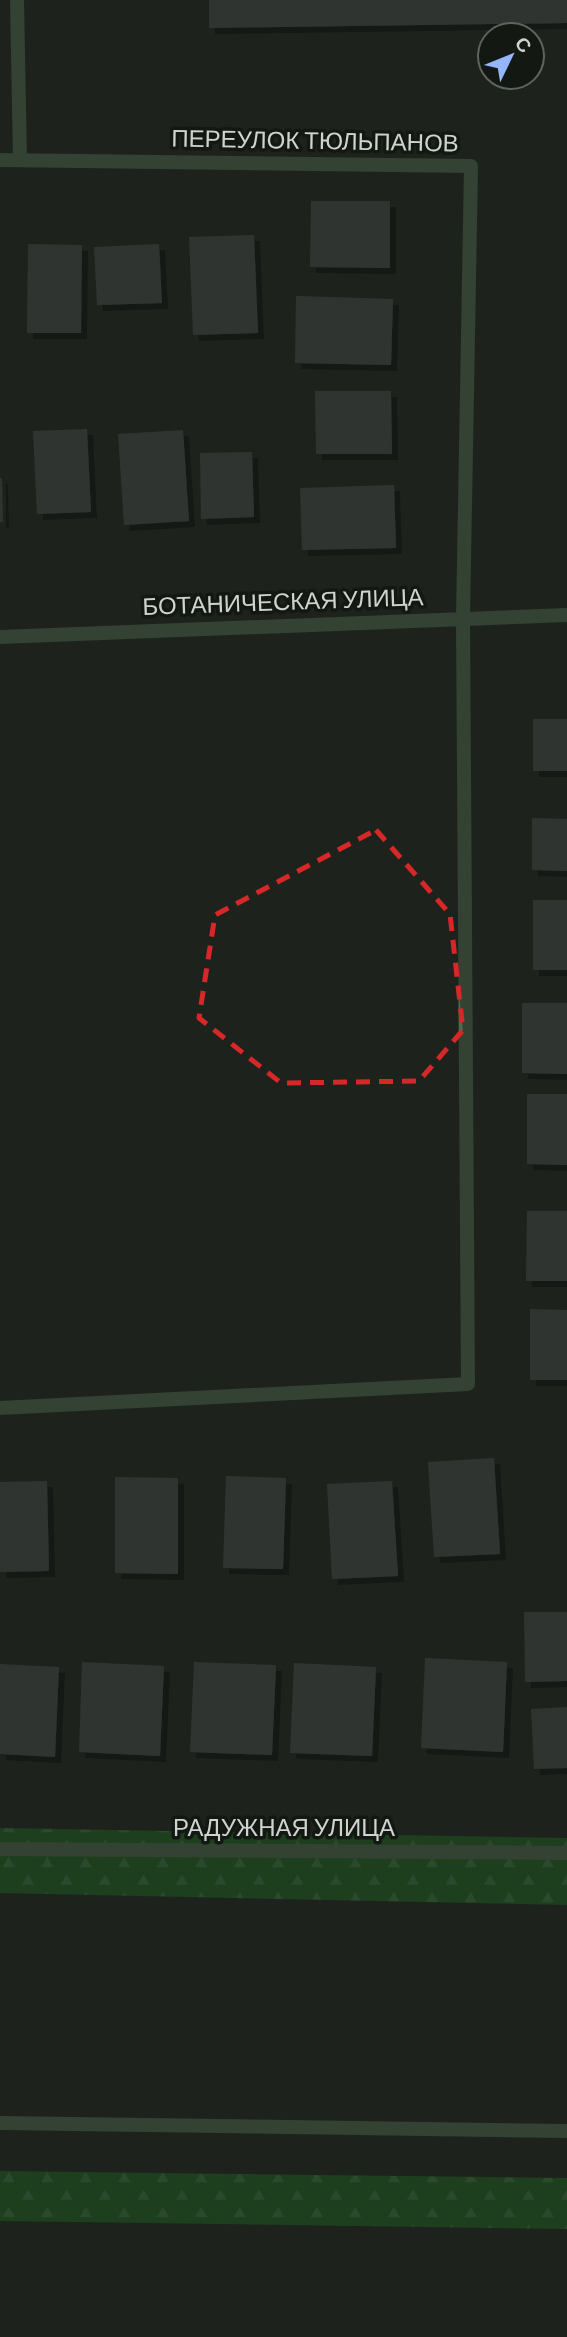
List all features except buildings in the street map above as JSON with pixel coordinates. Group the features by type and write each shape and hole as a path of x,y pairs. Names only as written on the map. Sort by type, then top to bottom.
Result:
{"street":[{"path":"17,0 20,160"},
{"name":"ПЕРЕУЛОК ТЮЛЬПАНОВ","path":"0,160 471,166 463,618"},
{"name":"БОТАНИЧЕСКАЯ УЛИЦА","path":"0,637 567,615"},
{"path":"0,1408 468,1384 463,618"},
{"name":"РАДУЖНАЯ УЛИЦА","path":"0,1849 567,1853"},
{"path":"0,2123 567,2131"}],"highlighted area":[{"path":"376,830 450,914 463,1030 419,1081 281,1083 199,1018 215,915"}],"green space":[{"path":"0,1828 567,1838 567,1905 0,1893"},
{"path":"0,2171 567,2178 567,2229 0,2221"}]}
